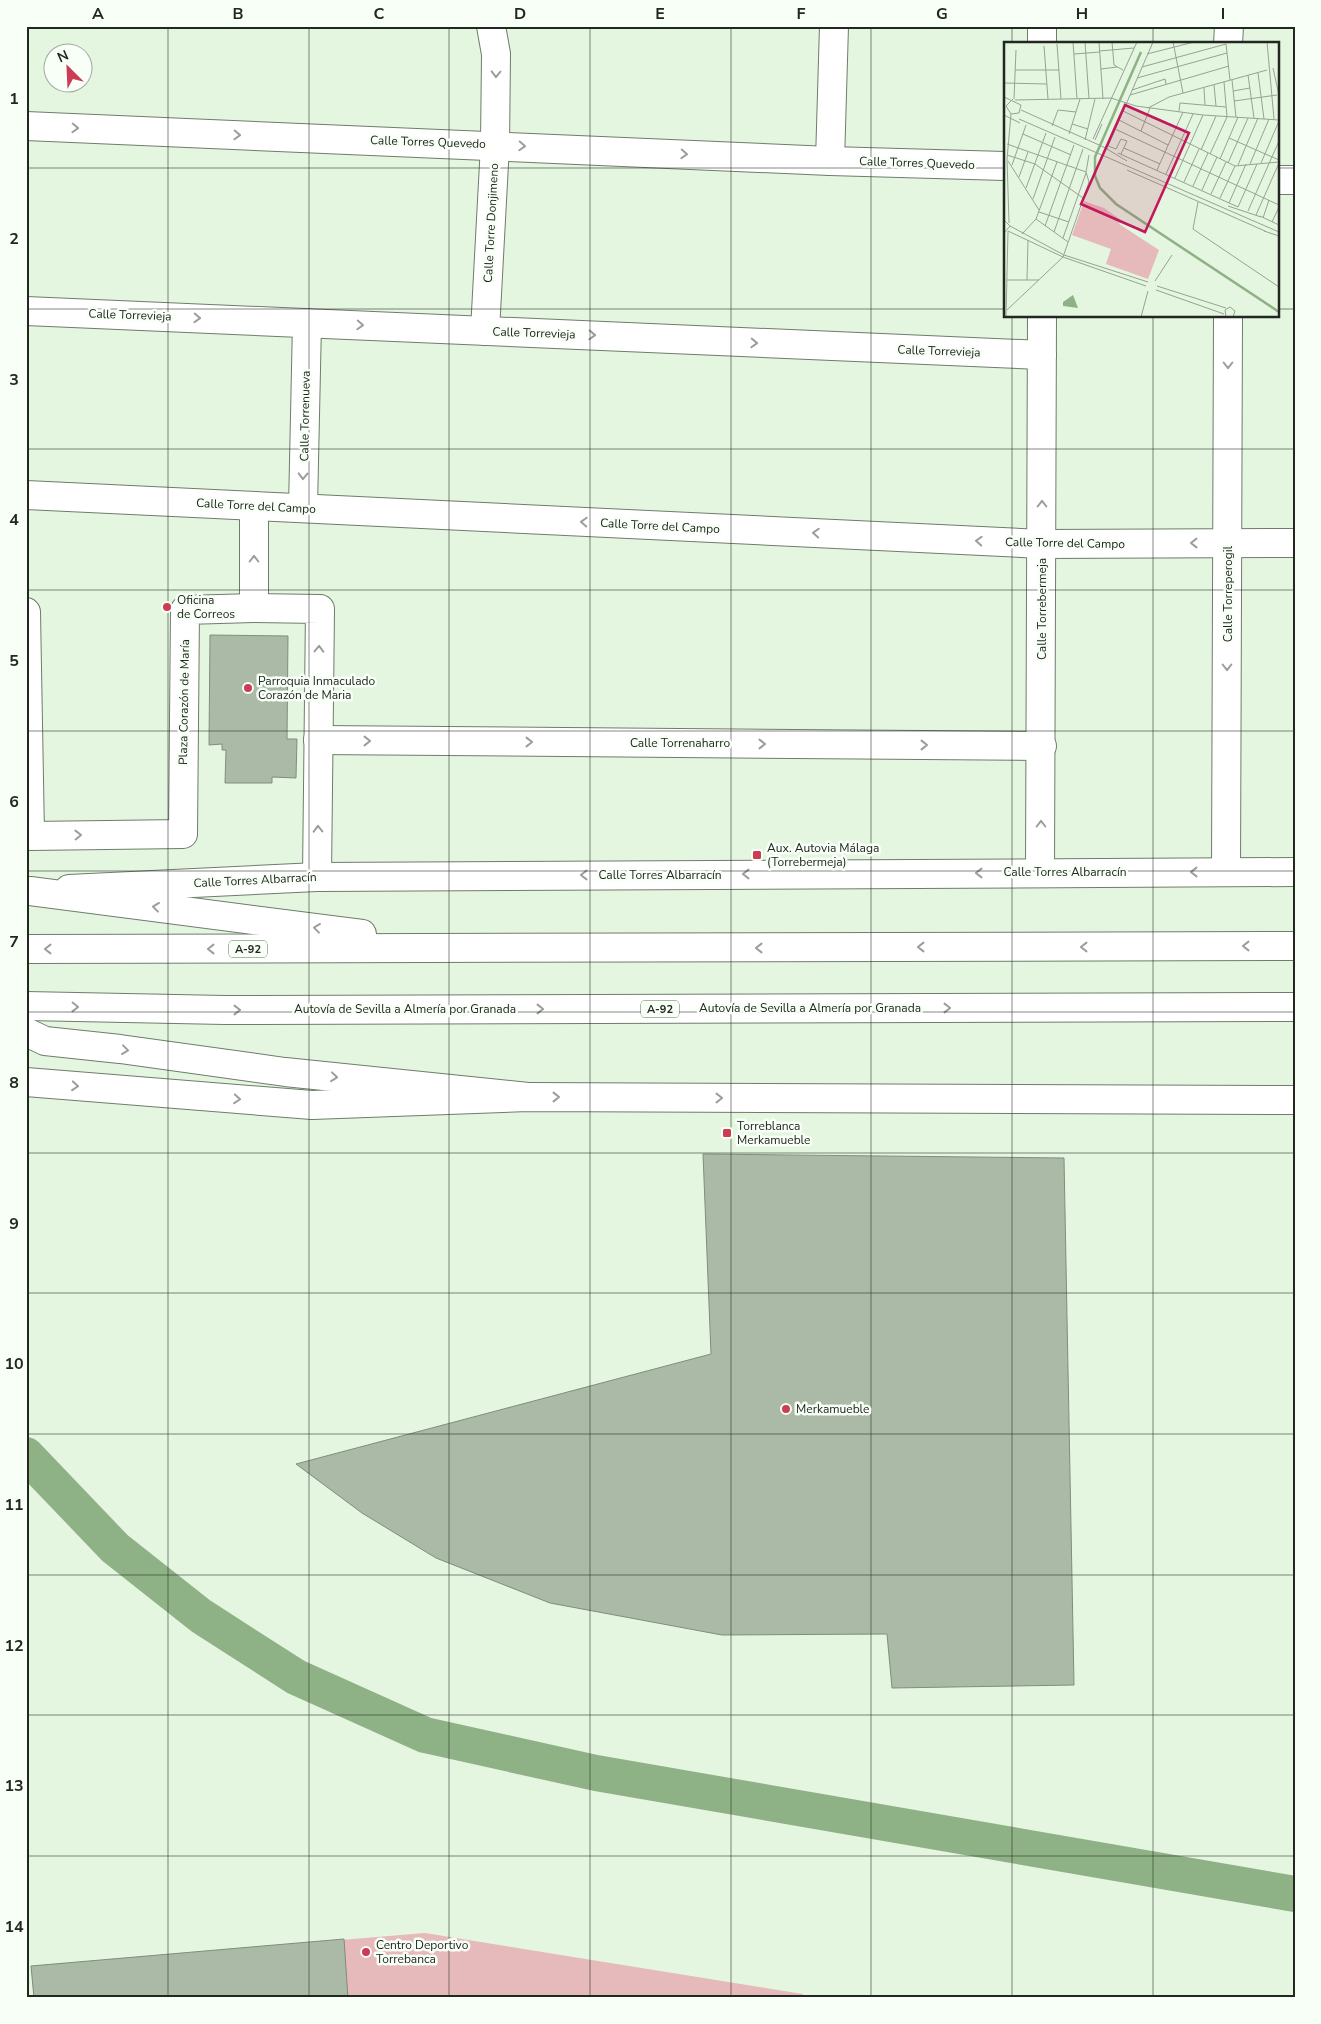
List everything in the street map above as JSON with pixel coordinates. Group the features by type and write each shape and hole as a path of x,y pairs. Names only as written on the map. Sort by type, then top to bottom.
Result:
{"main road":[{"name":"Calle Torre Donjimeno","path":"485,331 495,145 496,54 491,26"},
{"path":"830,161 834,26"},
{"path":"1042,26 1042,42"},
{"path":"1228,26 1228,42"},
{"name":"Calle Torres Quevedo","path":"26,126 830,161 1004,166"},
{"path":"1278,180 1295,180"},
{"name":"Calle Torrevieja","path":"26,310 1042,355"},
{"name":"Calle Torrebermeja","path":"1040,872 1042,746 1042,318"},
{"name":"Calle Torreperogil","path":"1226,872 1228,318"},
{"name":"Calle Torrenueva","path":"303,508 307,323"},
{"name":"Calle Torre del Campo","path":"26,496 1042,544 1295,543"},
{"path":"254,506 254,608"},
{"name":"Plaza Corazón de María","path":"26,612 30,836 183,834 185,610 320,609 317,877"},
{"name":"Calle Torrenaharro","path":"318,740 1042,746"},
{"name":"Calle Torres Albarracín","path":"28,891 317,877 1295,872"},
{"path":"28,891 470,948"},
{"name":"A-92","path":"26,949 1295,946"},
{"name":"Autovía de Sevilla a Almería por Granada","path":"26,1006 225,1010 1295,1007"},
{"path":"26,1032 46,1042 120,1049 285,1072 528,1097"},
{"path":"26,1082 312,1105 528,1097 1295,1100"}],"shaded area":[{"name":"Centro Deportivo Torrebanca","path":"425,1933 803,1994 803,1998 34,1998 31,1966"}],"building":[{"name":"Parroquia Inmaculado Corazón de Maria","path":"210,635 288,636 287,739 297,739 296,778 272,777 272,783 225,783 226,750 222,750 222,744 209,745"},
{"name":"Merkamueble","path":"703,1154 1064,1158 1074,1685 892,1688 887,1634 722,1635 550,1603 436,1558 362,1513 296,1464 711,1354"},
{"path":"344,1939 348,1998 34,1998 31,1966"}],"waterway":[{"path":"26,1455 115,1548 201,1616 296,1677 425,1735 596,1773 1295,1894"}],"place":[{"name":"Oficina de Correos","path":"167,607"},
{"name":"Parroquia Inmaculado Corazón de Maria","path":"248,688"},
{"name":"Aux. Autovia Málaga (Torrebermeja)","path":"757,855"},
{"name":"Torreblanca Merkamueble","path":"727,1133"},
{"name":"Merkamueble","path":"786,1409"},
{"name":"Centro Deportivo Torrebanca","path":"366,1952"}]}
